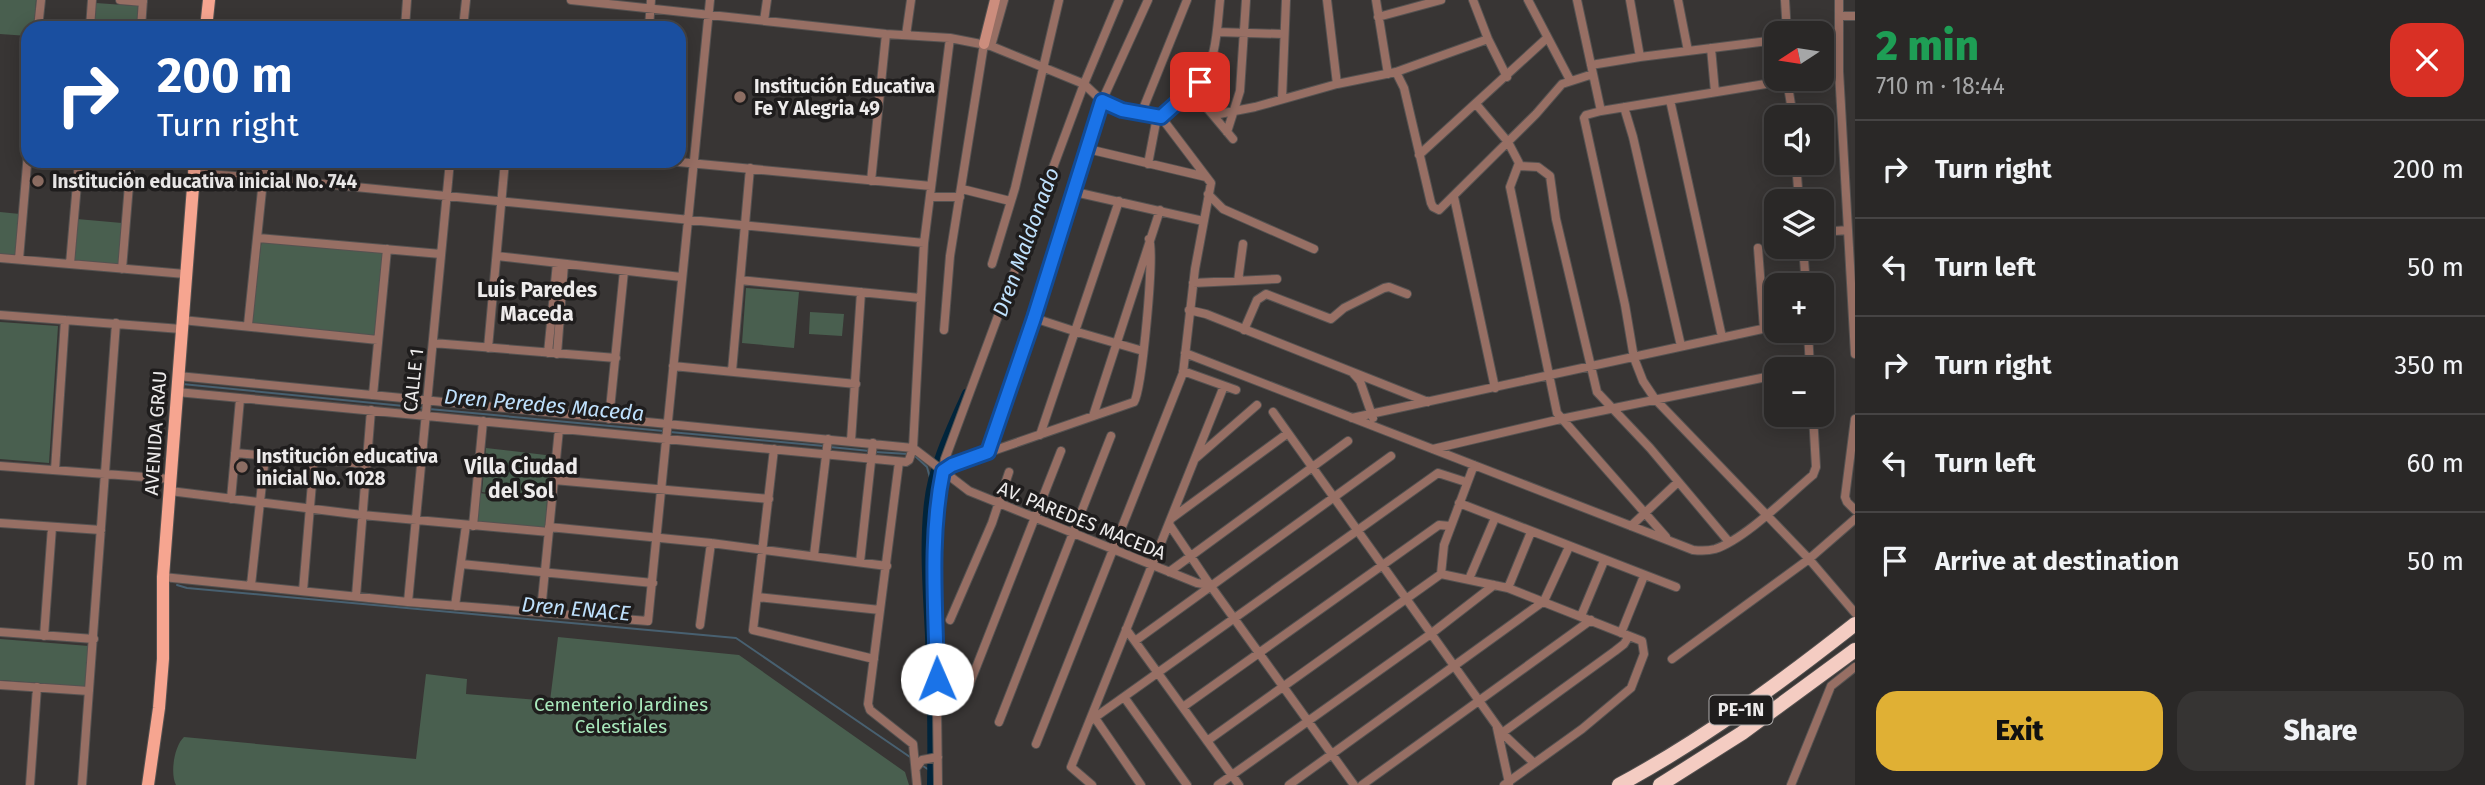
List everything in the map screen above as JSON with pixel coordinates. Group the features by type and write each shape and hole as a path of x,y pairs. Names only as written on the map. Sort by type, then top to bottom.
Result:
{"highway":[{"name":"PE-1N","path":"1619,785 1661,762 1735,714 1855,624"},
{"name":"PE-1N","path":"1660,785 1742,733 1855,650"}],"main road":[{"path":"207,21 209,0"},
{"name":"AVENIDA GRAU","path":"148,785 163,659 163,577 194,168"},
{"name":"AVENIDA GRAU","path":"156,785 161,732 159,708"}],"street":[{"path":"39,21 41,0"},
{"path":"90,21 92,0"},
{"path":"120,0 143,1 142,21"},
{"path":"406,21 407,0"},
{"path":"464,21 466,0"},
{"path":"574,0 651,4 708,16 950,38 988,45 1083,84 1102,101 1122,110 1159,117 1211,183 1193,283 1183,371 1036,744"},
{"path":"163,577 408,602 648,621 710,0"},
{"path":"764,21 767,0"},
{"path":"906,35 911,0"},
{"path":"944,330 950,256 995,0"},
{"path":"988,45 1003,0"},
{"path":"992,264 1059,0"},
{"path":"938,785 935,549 938,497 945,459 1083,84 1119,0"},
{"path":"988,452 1075,192 1102,101 1148,0"},
{"path":"1141,114 1187,0"},
{"path":"1148,164 1159,117 1200,82 1211,60 1220,0"},
{"path":"1192,90 1230,135 1240,91 1246,0"},
{"path":"1282,99 1286,0"},
{"path":"1327,0 1336,84"},
{"path":"1376,0 1392,73 1404,88 1433,207 1439,210 1443,209 1562,84 1592,70 1640,57 1764,41"},
{"path":"1378,17 1441,0"},
{"path":"1473,0 1488,40 1507,77"},
{"path":"1528,0 1570,80"},
{"path":"1577,0 1601,111"},
{"path":"1630,0 1640,57"},
{"path":"1678,0 1688,51"},
{"path":"1785,0 1786,21"},
{"path":"1839,0 1839,71 1850,184 1848,230 1855,354"},
{"path":"1839,16 1855,16"},
{"path":"1217,32 1283,34"},
{"path":"1834,33 1839,32"},
{"path":"871,181 886,34"},
{"path":"177,392 871,459 909,460 913,448 924,243 950,38"},
{"path":"1419,155 1547,38"},
{"path":"1214,115 1336,84 1392,73 1488,40"},
{"path":"1711,48 1715,92"},
{"path":"1834,72 1839,71"},
{"path":"1764,84 1601,111 1584,118 1634,358 1643,382 1655,399 1809,559 1855,613"},
{"path":"1670,100 1722,337"},
{"path":"1476,104 1508,142 1519,166"},
{"path":"1624,107 1681,346"},
{"path":"1088,149 1206,177"},
{"path":"686,163 931,186"},
{"path":"1519,166 1538,167 1550,176 1556,219 1597,392 1729,542"},
{"path":"1519,166 1510,181 1510,187 1557,413 1669,540"},
{"path":"19,259 27,168"},
{"path":"70,264 78,168"},
{"path":"122,269 130,168"},
{"path":"200,168 264,178 446,197 924,243"},
{"path":"248,325 265,168"},
{"name":"CALLE 1","path":"408,602 449,168"},
{"path":"488,348 504,168"},
{"path":"732,371 750,168"},
{"path":"1075,192 1203,221"},
{"path":"930,197 961,193 1010,201"},
{"path":"1208,194 1223,209 1314,249"},
{"path":"1454,197 1496,388"},
{"path":"1040,435 1119,201"},
{"path":"1093,416 1160,211"},
{"path":"1834,231 1848,230"},
{"path":"258,238 441,254"},
{"path":"943,471 952,465 1129,404 1136,399 1151,262 1152,245 1149,239"},
{"path":"1238,281 1243,244"},
{"path":"1352,418 1764,329 1758,248"},
{"path":"373,395 387,249"},
{"path":"497,256 681,276"},
{"path":"0,258 185,274"},
{"path":"553,354 561,263"},
{"path":"609,419 624,271"},
{"path":"1193,283 1277,279"},
{"path":"740,280 920,298"},
{"path":"1244,330 1257,300 1265,294 1331,319 1344,308 1384,288 1389,287 1407,294"},
{"path":"851,441 861,292"},
{"path":"1189,310 1206,314 1429,402"},
{"path":"0,315 116,323 248,325 378,340"},
{"path":"1034,318 1143,351"},
{"path":"55,470 65,320"},
{"path":"82,785 116,323"},
{"path":"433,343 616,358"},
{"path":"1185,353 1693,550 1705,551 1729,542 1766,516 1813,475 1816,467 1814,427"},
{"path":"673,366 856,384"},
{"path":"1183,371 1236,390"},
{"path":"1353,372 1360,381 1377,427"},
{"path":"178,376 913,448"},
{"path":"1433,449 1560,419 1764,377"},
{"path":"1092,785 1071,767 1224,386"},
{"path":"231,499 240,398"},
{"path":"1193,460 1257,405"},
{"path":"356,596 371,410"},
{"path":"1273,412 1502,733 1534,763"},
{"path":"1855,419 1845,497 1855,510"},
{"path":"455,606 483,422"},
{"path":"541,611 559,429"},
{"path":"1170,521 1288,433"},
{"path":"999,722 1111,436"},
{"path":"814,555 828,439"},
{"path":"1170,572 1348,441"},
{"path":"860,562 873,443"},
{"name":"AV. PAREDES MACEDA","path":"913,448 969,491 1196,583 1210,585"},
{"path":"774,449 753,630 874,659"},
{"path":"968,688 1061,451"},
{"path":"235,453 367,464"},
{"path":"251,585 265,456"},
{"path":"1135,641 1391,456"},
{"path":"303,590 314,459"},
{"path":"900,461 867,704 870,710 913,744 917,785"},
{"path":"1441,574 1444,545 1465,482 1474,465"},
{"path":"0,466 106,474 231,499 362,515 711,543 887,566"},
{"path":"950,620 992,523 1009,472"},
{"path":"1092,720 1438,473 1465,482"},
{"path":"554,480 769,499"},
{"path":"1631,526 1678,482"},
{"path":"1459,503 1676,587"},
{"path":"1469,579 1495,518"},
{"path":"1672,659 1809,559 1855,519"},
{"path":"1170,521 1210,585 1354,785"},
{"path":"0,525 101,530"},
{"path":"1183,707 1439,525 1450,526"},
{"path":"44,636 52,527"},
{"path":"1508,588 1531,532"},
{"path":"701,625 711,543"},
{"path":"1289,785 1544,601 1569,547"},
{"path":"1581,617 1604,561"},
{"path":"461,564 653,583"},
{"path":"1207,741 1441,574 1508,588 1642,640 1642,664 1631,688 1583,729 1507,784 1497,725"},
{"path":"1502,733 1624,644 1644,576"},
{"path":"1219,785 1432,633 1494,585"},
{"path":"758,597 880,610"},
{"path":"1362,785 1591,620"},
{"path":"1126,629 1239,785"},
{"path":"0,632 94,639"},
{"path":"1791,785 1831,687 1855,667"},
{"path":"0,685 89,691"},
{"path":"30,785 37,687"},
{"path":"1124,697 1187,785"},
{"path":"1092,720 1141,785"},
{"path":"916,768 922,760 938,757"}],"green space":[{"path":"0,0 36,0 34,21 21,21 21,36 0,34"},
{"path":"96,3 138,6 137,21 95,21"},
{"path":"0,212 20,214 17,256 0,255"},
{"path":"77,219 122,223 119,264 74,260"},
{"path":"262,238 383,252 375,337 251,326"},
{"path":"746,288 799,292 794,348 742,343"},
{"path":"810,312 844,314 842,336 809,334"},
{"path":"0,322 58,326 49,463 0,459"},
{"path":"486,448 554,456 548,500 482,492"},
{"path":"479,493 547,501 545,530 479,523 476,520"},
{"name":"Cementerio Jardines Celestiales","path":"558,637 739,655 905,772 909,785 176,785 174,780 174,760 184,737 416,759 426,674 467,679 466,694 550,701"},
{"path":"0,639 89,646 86,687 0,680"}],"waterway":[{"name":"Dren Peredes Maceda","path":"182,384 424,408"},
{"name":"Dren Maldonado","path":"931,785 926,553 928,503 938,460 966,393"},
{"name":"Dren Peredes Maceda","path":"429,409 664,431"},
{"name":"Dren Peredes Maceda","path":"670,432 824,446"},
{"name":"Dren Peredes Maceda","path":"830,447 870,451"},
{"name":"Dren Peredes Maceda","path":"875,452 908,454"},
{"name":"Dren Maldonado","path":"914,455 927,467 932,485"},
{"name":"Dren ENACE","path":"177,585 736,638 910,757"},
{"name":"Dren ENACE","path":"923,766 932,772"}],"place":[{"name":"Institución Educativa Fe Y Alegria 49","path":"740,97"},
{"name":"Institución educativa inicial No. 744","path":"38,181"},
{"name":"Institución educativa inicial No. 1028","path":"242,467"}],"district":[{"name":"Luis Paredes Maceda","path":"537,302"},
{"name":"Villa Ciudad del Sol","path":"521,479"}],"route":[{"path":"937,679 935,549 938,497 943,471 988,452 1068,215 1102,101 1122,110 1161,117 1200,82"}]}
